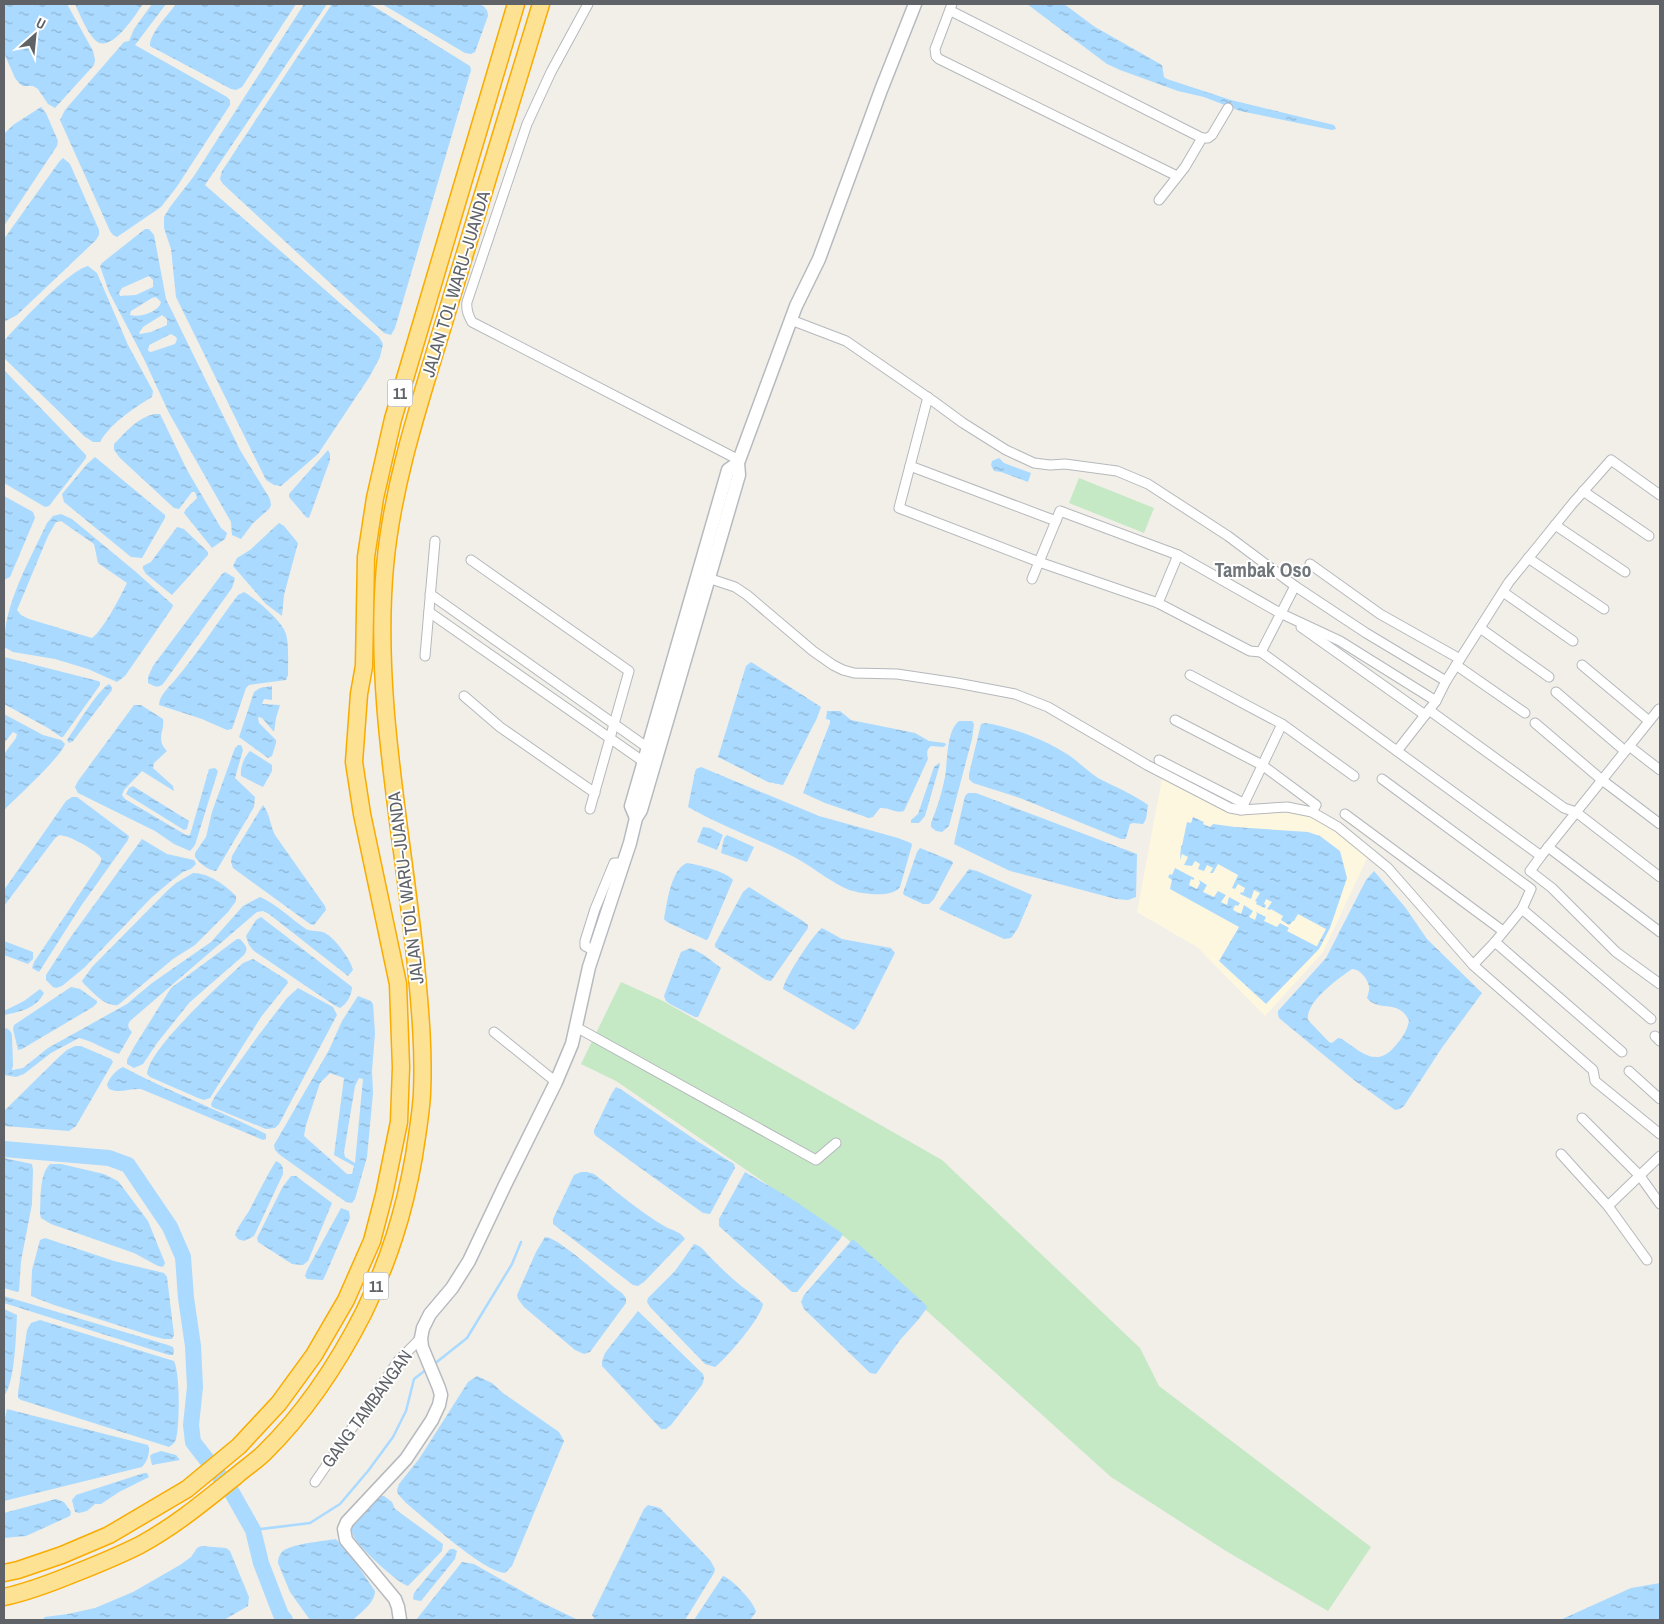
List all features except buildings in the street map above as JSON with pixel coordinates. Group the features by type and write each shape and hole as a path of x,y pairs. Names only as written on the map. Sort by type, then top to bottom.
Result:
{"highway":[{"name":"JALAN TOL WARU–JUANDA","path":"4,1573 62,1555 109,1535 187,1489 238,1446 279,1402 314,1355 346,1300 372,1241 384,1195 399,1122 401,1067 398,984 362,814 354,762 358,694 364,666 366,557 375,498 392,419 516,4"},
{"name":"JALAN TOL WARU–JUANDA","path":"4,1597 65,1577 110,1559 142,1543 174,1524 204,1502 263,1454 297,1417 327,1376 354,1331 376,1287 393,1244 407,1194 416,1142 422,1095 422,1030 412,925 394,791 382,660 382,609 386,560 394,505 403,466 433,359 541,4"}],"street":[{"path":"588,4 550,72 527,124 466,308 472,322 738,462"},
{"path":"400,1620 395,1599 346,1540 344,1529 347,1522 406,1459 432,1420 439,1405 441,1395 426,1357 421,1338 426,1320 452,1288 470,1261 556,1082 572,1044 595,951 636,818 641,810 663,739 728,470 738,462 791,320 819,259 881,90 915,4"},
{"path":"1177,176 939,59 936,56 935,49 951,7 1202,138 1208,138 1212,135 1228,108"},
{"path":"1159,200 1190,159 1202,138"},
{"path":"791,320 846,341 963,423 1006,450 1034,462 1117,471 1148,484 1228,536 1295,586 1366,633 1446,681"},
{"path":"928,397 899,508 1039,562 1158,602 1250,651 1261,652 1541,856"},
{"path":"1397,751 1436,701 1446,681 1503,592 1528,558 1610,460 1660,495"},
{"path":"910,466 1056,521"},
{"path":"1583,491 1649,536"},
{"path":"1032,578 1060,511 1178,555 1280,613 1564,808 1576,812 1660,876"},
{"path":"1555,525 1625,572"},
{"path":"425,656 435,541"},
{"path":"1158,602 1178,555"},
{"path":"1528,558 1604,609"},
{"path":"471,560 629,671 590,809"},
{"path":"1310,564 1380,614 1458,662 1525,713"},
{"path":"636,818 631,806 703,577"},
{"path":"703,577 735,587 813,651 843,670 854,673 897,674 956,682 1015,694 1048,707 1148,766 1230,808 1242,806 1287,807 1312,812 1338,826 1388,868 1473,965 1593,1070 1595,1081 1660,1134"},
{"path":"1261,652 1295,586"},
{"path":"1503,592 1574,641"},
{"path":"430,594 614,722 648,748"},
{"path":"429,612 644,762"},
{"path":"1280,613 1340,641 1436,701"},
{"path":"1480,628 1549,676"},
{"path":"1582,665 1649,721"},
{"path":"1190,675 1282,724 1354,776"},
{"path":"1556,692 1627,748 1660,770"},
{"path":"464,696 500,727 595,793"},
{"path":"1660,710 1658,709 1530,871 1552,888 1616,952 1660,984"},
{"path":"1175,720 1262,765 1316,805 1312,812"},
{"path":"1535,723 1602,780 1660,824"},
{"path":"1242,806 1282,724"},
{"path":"1159,760 1242,806"},
{"path":"1382,779 1531,889 1522,909 1473,965"},
{"path":"1346,814 1503,931"},
{"path":"1548,847 1660,932"},
{"path":"1522,909 1651,1018"},
{"path":"1495,942 1622,1052"},
{"path":"576,1027 816,1160 836,1143"},
{"path":"494,1032 556,1082"},
{"path":"1629,1071 1660,1099"},
{"path":"1582,1118 1640,1176 1660,1204"},
{"path":"1560,1154 1608,1206 1647,1260"},
{"path":"1608,1206 1660,1156"},
{"name":"GANG TAMBANGAN","path":"315,1482 398,1361 421,1338"}],"shaded area":[{"path":"1163,773 1230,808 1312,812 1370,852 1323,952 1265,1016 1197,947 1137,912"}],"green space":[{"path":"1079,478 1154,508 1144,533 1069,503"},
{"path":"621,982 663,1001 942,1160 1140,1348 1159,1386 1371,1547 1328,1611 1226,1551 1111,1477 846,1238 616,1081 581,1064"}],"water":[{"path":"4,4 67,4 93,51 94,65 55,108 48,104 38,89 33,86 23,86 15,78 4,53"},
{"path":"75,4 143,4 122,32 107,43 100,43 88,31"},
{"path":"152,4 166,4 135,45 227,97 230,100 230,105 176,188 161,207 117,237 110,231 60,120 65,110 124,42 129,41 134,29"},
{"path":"176,4 296,4 242,87 236,90 150,46 156,30"},
{"path":"304,4 327,4 205,185 379,337 383,344 380,357 370,376 318,454 281,486 274,485 266,480 176,297 171,249 164,228 164,217 194,176"},
{"path":"332,4 370,4 470,66 471,70 395,328 391,335 384,333 223,184 220,179 222,171"},
{"path":"382,4 480,4 486,9 488,16 475,52 471,54 465,53"},
{"path":"1027,4 1064,4 1095,27 1162,65 1164,77 1167,79 1231,100 1334,125 1336,129 1332,130 1240,111 1204,97 1178,91 1120,70 1107,64"},
{"path":"41,107 46,113 58,141 57,146 4,226 4,134 13,125"},
{"path":"63,158 70,164 99,230 99,235 17,315 4,322 4,239"},
{"path":"145,229 149,229 154,235 166,299 240,450 270,499 271,505 269,509 253,523 241,539 232,535 231,522 169,413 143,357 109,292 100,266","holes":["149,276 153,280 153,287 136,295 120,296 119,293 122,288","156,297 161,302 157,309 143,315 130,315 131,311","162,315 167,319 167,325 151,332 140,334 143,327","171,334 177,339 175,344 151,352 148,351 149,345"]},
{"path":"88,266 97,273 128,345 153,391 152,397 110,428 100,442 93,442 84,436 4,358 4,341 11,333 57,287 79,270"},
{"path":"4,370 86,455 86,458 49,506 45,507 4,483"},
{"path":"154,414 160,414 187,470 221,528 227,533 225,539 212,548 184,513 197,498 195,492 192,492 179,509 174,508 120,458 114,450 114,444 132,426"},
{"path":"328,450 330,460 309,518 289,497 289,494"},
{"path":"95,457 165,515 142,558 131,557 64,502 62,494"},
{"path":"999,458 1004,463 1031,473 1028,482 994,471 991,465 992,461"},
{"path":"4,496 33,512 35,518 10,577 4,580"},
{"path":"61,514 72,519 173,605 125,676 117,682 88,669 55,659 13,652 4,647 8,615 13,599 25,568 47,523 53,516","holes":["61,521 94,544 98,563 127,583 97,634 92,638 21,615 17,610 48,536 56,522"]},
{"path":"279,523 284,526 298,543 284,595 282,616 266,604 233,566 237,558 250,550"},
{"path":"177,527 184,529 208,552 208,555 172,595 146,574 143,566 151,562"},
{"path":"225,572 235,578 232,588 163,684 157,687 148,683 148,677 153,666"},
{"path":"244,592 268,611 284,629 288,649 288,675 286,680 249,685 246,688 232,729 227,730 202,719 159,705 165,692 192,659 238,595"},
{"path":"4,657 98,681 100,685 63,737 61,737 4,704"},
{"path":"751,662 821,707 783,785 768,782 718,757 746,666"},
{"path":"109,684 112,690 73,741 69,743 67,740 88,708 99,693"},
{"path":"272,686 272,700 264,699 262,704 280,705 274,732 262,718 258,718 259,723 276,740 272,756 268,758 239,737 254,692 260,688"},
{"path":"134,705 141,705 163,719 161,739 167,751 154,763 153,768 173,786 174,791 142,771 124,790 122,795 125,799 186,835 190,835 209,769 215,768 218,771 195,845 190,851 174,844 155,831 78,793 75,787"},
{"path":"827,711 840,711 851,720 915,733 929,741 945,743 946,745 943,747 931,746 928,749 928,759 904,811 899,812 880,808 873,817 869,818 825,803 803,793 830,723 830,720 826,719"},
{"path":"4,714 43,735 61,740 65,744 56,758 4,810 4,754 17,734 13,732 4,743"},
{"path":"959,721 972,721 974,724 972,739 949,826 942,832 936,831 931,827 931,823 944,783 950,739"},
{"path":"986,723 1018,731 1058,749 1098,778 1142,801 1148,805 1146,819 1143,824 1130,824 1126,838 1121,839 1020,798 973,783 969,779 969,774 981,724"},
{"path":"241,745 243,750 235,778 255,797 254,807 216,871 202,864 195,857 195,853 206,837 212,812 235,748"},
{"path":"250,751 272,765 272,771 263,787 241,776 243,763"},
{"path":"939,763 925,816 919,823 911,823 911,820 918,814 934,767"},
{"path":"701,767 819,816 911,843 900,887 891,893 885,894 864,893 847,889 796,858 688,807 695,772 696,769"},
{"path":"133,786 189,821 187,829 184,830 126,794 129,788"},
{"path":"968,793 976,793 1137,854 1136,897 1128,900 1116,899 1010,871 954,844 965,796"},
{"path":"72,797 77,797 129,836 39,972 32,968 34,962 99,866 101,858 78,841 62,835 56,837 4,906 4,890 66,801"},
{"path":"263,805 275,835 325,906 326,910 314,925 233,868 232,856"},
{"path":"1193,817 1210,827 1213,824 1308,832 1320,836 1340,851 1347,878 1330,928 1319,949 1266,1004 1219,961 1239,927 1170,889 1172,880 1168,877 1170,874 1172,875 1175,868 1194,878 1194,880 1191,879 1189,885 1197,889 1200,883 1199,880 1207,885 1203,892 1214,897 1218,891 1226,895 1221,902 1227,905 1229,897 1240,903 1238,906 1235,905 1233,910 1241,914 1244,905 1253,911 1249,917 1255,920 1256,912 1266,917 1264,921 1277,927 1280,923 1289,928 1287,931 1316,946 1326,929 1298,914 1289,925 1281,920 1283,916 1271,909 1267,909 1272,902 1266,899 1265,908 1256,904 1257,902 1255,901 1260,893 1254,890 1251,899 1240,894 1241,892 1243,893 1245,888 1238,884 1235,889 1232,888 1238,875 1218,864 1213,873 1210,873 1213,868 1207,865 1204,871 1198,869 1200,864 1195,861 1192,866 1184,865 1188,857 1182,854 1180,860 1181,846 1187,822 1191,823"},
{"path":"703,827 710,828 723,835 717,850 697,842"},
{"path":"727,835 754,847 747,862 721,853 724,838"},
{"path":"142,839 167,854 194,860 196,864 171,881 151,898 84,968 62,986 53,987 46,980 46,975 70,938"},
{"path":"920,848 953,863 934,899 929,904 923,904 903,893"},
{"path":"687,863 718,871 733,880 706,940 664,919 673,879 682,866"},
{"path":"969,869 1032,895 1018,928 1011,938 1004,939 939,909"},
{"path":"1374,871 1405,907 1427,939 1482,993 1441,1049 1404,1106 1395,1110 1354,1080 1279,1018 1278,1014 1278,1011 1326,958 1366,880","holes":["1352,969 1363,974 1365,977 1369,989 1367,998 1377,1005 1400,1010 1409,1021 1406,1031 1400,1040 1389,1052 1382,1056 1369,1056 1342,1039 1338,1038 1332,1043 1329,1042 1308,1020 1308,1013 1317,998"]},
{"path":"193,873 205,875 216,880 236,896 236,901 228,912 195,945 173,959 118,1005 108,1004 82,981 92,967 168,890"},
{"path":"749,887 808,925 808,928 771,981 766,980 715,947 743,892"},
{"path":"260,897 279,908 306,929 323,932 333,939 352,966 353,970 348,976 269,914 263,911 257,912 130,1021 128,1026 132,1032 119,1054 79,1038 51,1053 24,1074 16,1077 4,1075 4,1068 13,1070 23,1068 48,1048 127,1004 152,983 211,942 243,906"},
{"path":"261,917 352,987 349,999 343,1006 340,1008 334,1005 254,951 249,945 246,936 256,920"},
{"path":"822,928 842,939 891,948 895,953 859,1024 854,1030 783,989 788,976 800,957"},
{"path":"237,939 240,939 246,947 244,955 190,1002 157,1043 143,1064 134,1068 127,1064 127,1060 134,1047 171,988"},
{"path":"4,941 33,952 33,959 28,964 4,955"},
{"path":"691,948 721,968 698,1017 670,1004 664,996 681,952"},
{"path":"253,959 287,980 288,983 261,1017 210,1098 204,1100 198,1098 150,1077 147,1074 151,1063 160,1048 173,1033 243,963"},
{"path":"71,987 80,989 97,1001 97,1003 18,1050 13,1029 14,1025"},
{"path":"298,988 333,1007 337,1015 279,1124 275,1128 266,1129 212,1107 211,1104 215,1096 258,1036 287,998"},
{"path":"40,989 44,993 32,1006 4,1015 4,1011 24,1001"},
{"path":"358,996 371,1001 373,1004 375,1033 372,1071 373,1093 367,1157 355,1199 352,1203 346,1202 280,1155 275,1150 274,1145 329,1050 342,1021","holes":["330,1073 344,1078 334,1155 354,1166 352,1174 347,1174 304,1136 320,1083","359,1078 363,1079 355,1163 345,1157 344,1152 355,1086"]},
{"path":"75,1046 81,1046 111,1059 113,1062 76,1126 69,1131 4,1126 4,1111 59,1057"},
{"path":"123,1067 266,1134 266,1139 263,1140 141,1089 117,1091 109,1089 107,1085 109,1080 115,1072"},
{"path":"616,1087 734,1164 735,1168 710,1214 703,1213 596,1136 594,1130"},
{"path":"4,1158 32,1164 33,1170 32,1204 21,1261 19,1291 17,1292 4,1288"},
{"path":"276,1161 282,1166 283,1174 254,1236 244,1241 238,1239 235,1235"},
{"path":"50,1164 61,1164 104,1174 118,1181 148,1221 165,1263 163,1267 134,1253 51,1224 41,1218 42,1180"},
{"path":"581,1172 594,1174 638,1209 679,1233 685,1239 638,1286 633,1285 553,1224 553,1219 574,1175"},
{"path":"745,1172 795,1201 843,1234 797,1292 792,1292 719,1226 719,1219"},
{"path":"291,1176 296,1176 332,1203 308,1261 303,1265 292,1264 258,1242 257,1238 282,1188"},
{"path":"341,1208 349,1211 350,1218 325,1276 323,1280 307,1279 305,1276 307,1270"},
{"path":"545,1237 561,1244 572,1252 626,1298 626,1303 590,1352 584,1354 575,1350 524,1307 518,1299 517,1295 536,1252"},
{"path":"45,1238 114,1261 164,1273 167,1277 174,1335 172,1339 152,1336 31,1296 32,1270 40,1240"},
{"path":"852,1240 926,1305 927,1308 900,1340 876,1374 870,1373 804,1309 801,1302 804,1295"},
{"path":"694,1244 702,1248 729,1276 763,1304 750,1328 715,1367 705,1364 647,1302 648,1298 675,1271"},
{"path":"4,1296 168,1345 173,1347 173,1355 4,1303"},
{"path":"4,1309 17,1315 13,1370 8,1390 4,1396"},
{"path":"638,1311 703,1374 702,1385 666,1429 661,1429 602,1366 605,1353"},
{"path":"40,1320 174,1361 179,1411 176,1440 173,1444 169,1447 18,1398 27,1330 31,1323"},
{"path":"477,1376 492,1383 503,1393 559,1432 564,1441 512,1566 505,1573 483,1563 454,1543 406,1503 397,1490 399,1484 419,1459 468,1382"},
{"path":"7,1409 148,1445 148,1456 142,1467 4,1501 4,1422"},
{"path":"161,1451 176,1455 180,1460 152,1465 150,1456"},
{"path":"147,1473 149,1477 119,1492 101,1504 95,1504 87,1511 75,1512 72,1500 76,1495"},
{"path":"380,1496 384,1496 392,1502 395,1509 443,1544 442,1551 408,1586 396,1579 373,1558 360,1545 352,1533 351,1525"},
{"path":"56,1499 64,1502 71,1512 70,1516 26,1536 4,1538 4,1513"},
{"path":"648,1505 660,1508 710,1560 715,1569 714,1573 685,1620 595,1620 592,1615 644,1509"},
{"path":"336,1539 354,1560 375,1591 373,1599 353,1620 310,1620 290,1592 278,1563 279,1557 282,1552 292,1547"},
{"path":"201,1546 226,1548 230,1551 249,1597 248,1606 224,1620 42,1620 45,1617 95,1608 133,1592 180,1565"},
{"path":"450,1549 457,1551 455,1559 421,1601 413,1599 414,1593"},
{"path":"462,1562 474,1564 541,1602 578,1620 416,1620"},
{"path":"723,1576 732,1581 742,1591 756,1612 750,1620 694,1620"},
{"path":"1660,1583 1660,1620 1560,1620 1631,1588"}],"waterway":[{"path":"4,1036 4,1067"},
{"path":"4,1149 109,1158 128,1165 170,1227 183,1257 186,1298 193,1346 195,1387 191,1425 193,1442 231,1491 253,1530 261,1563 281,1615 285,1620"},
{"path":"433,1365 467,1338 512,1264 521,1242"},
{"path":"253,1530 310,1523 340,1504 393,1437 406,1411 414,1379 427,1369"}],"district":[{"name":"Tambak Oso","path":"1263,570"}]}
